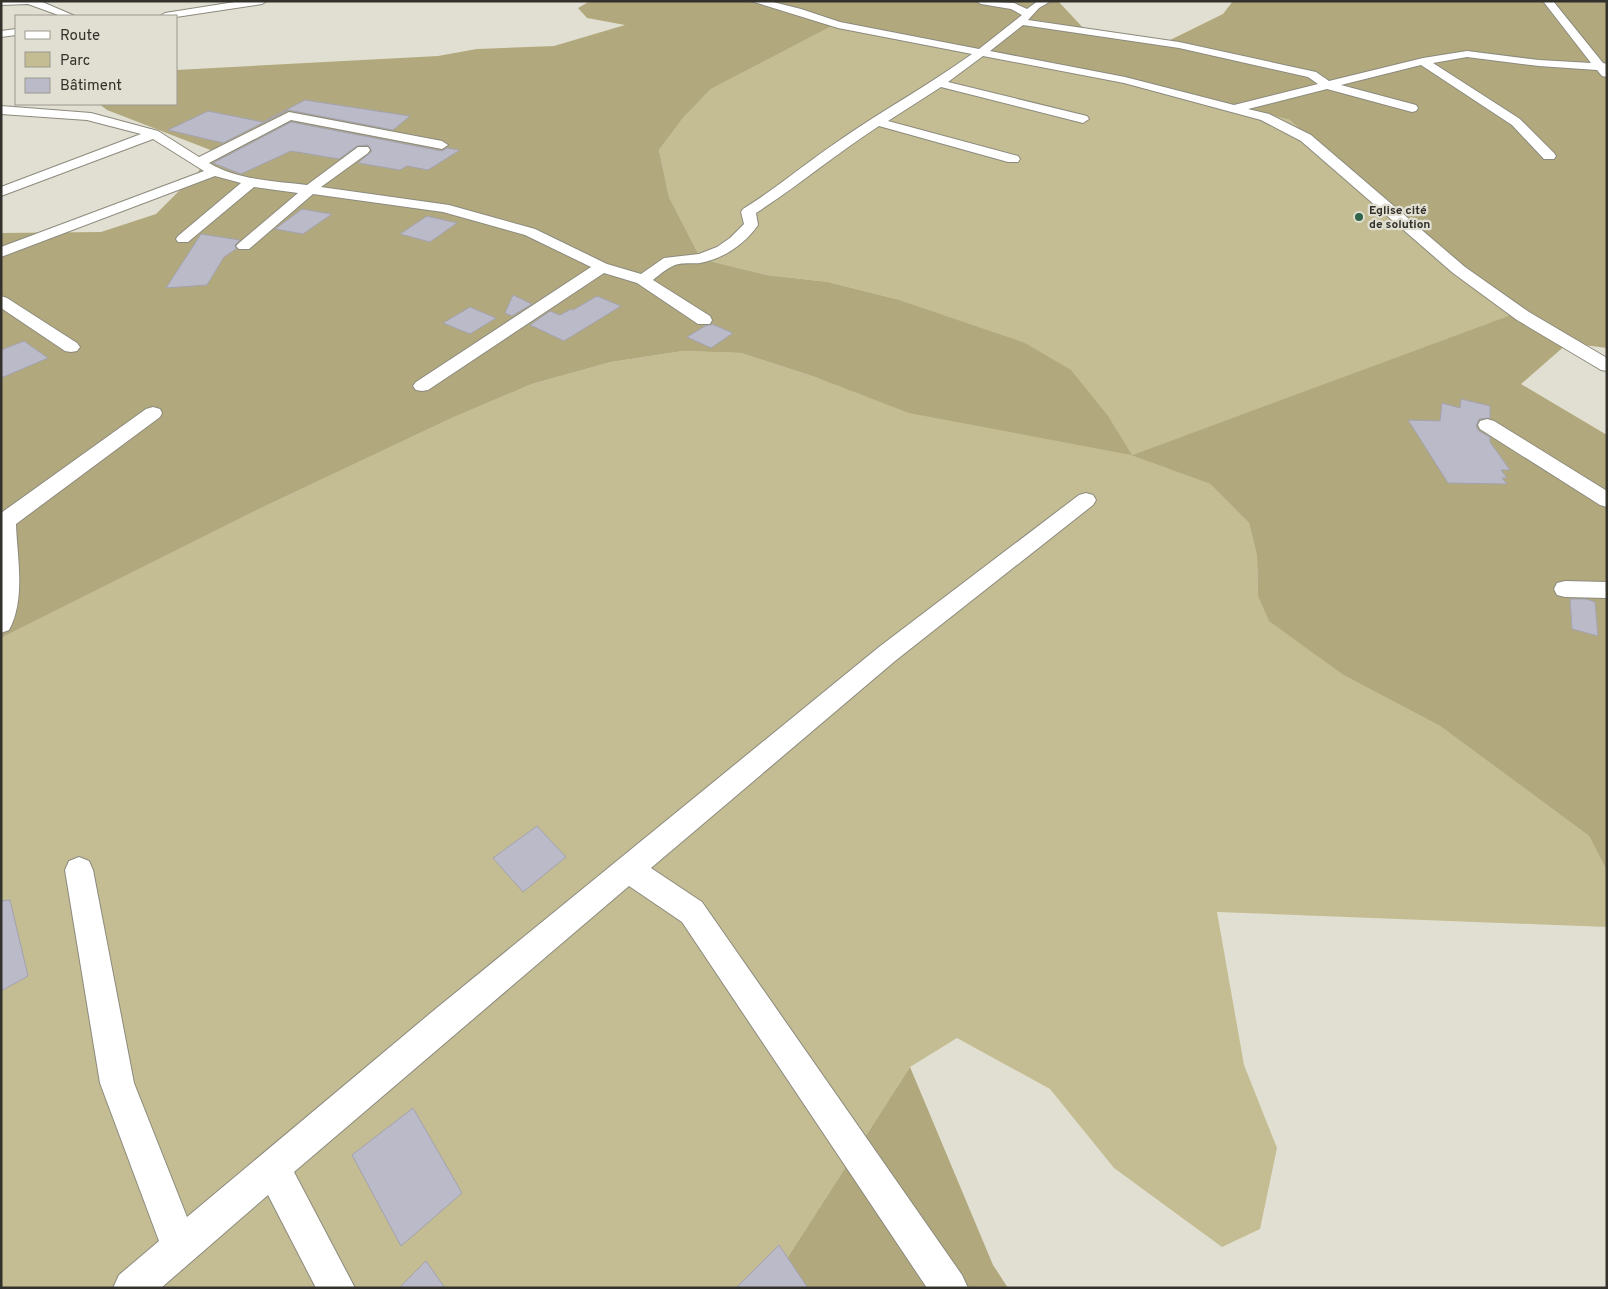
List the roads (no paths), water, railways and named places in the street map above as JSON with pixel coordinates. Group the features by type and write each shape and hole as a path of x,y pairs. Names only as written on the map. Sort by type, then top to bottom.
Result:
{"street":[{"path":"1,2 26,1"},
{"path":"30,1 67,15"},
{"path":"756,1 838,25 1125,80 1265,117 1306,138 1459,270 1523,316 1607,366"},
{"path":"981,1 1014,6 1025,18 1179,45 1312,74 1327,85 1412,108"},
{"path":"643,280 669,261 701,258 731,244 751,225 748,212 781,191 844,143 939,83 1025,18 1036,6 1046,1"},
{"path":"1548,1 1604,69"},
{"path":"172,15 257,2"},
{"path":"1,34 15,32"},
{"path":"1235,108 1423,61 1467,54 1604,69"},
{"path":"1423,61 1516,122 1549,156"},
{"path":"939,83 1083,119"},
{"path":"1,110 87,116 154,134 214,172 252,182 444,208 530,232 602,267 643,280 704,320"},
{"path":"200,162 289,116 442,145"},
{"path":"878,122 1013,159"},
{"path":"1,192 154,134"},
{"path":"244,246 308,191 363,150"},
{"path":"1,252 214,172"},
{"path":"183,239 252,182"},
{"path":"422,386 602,267"},
{"path":"1,301 71,347"},
{"path":"1,624 8,593 5,521 153,413"},
{"path":"1487,425 1607,500"},
{"path":"132,1288 444,1022 887,654 1086,500"},
{"path":"1565,589 1607,590"},
{"path":"628,869 692,912 948,1288"},
{"path":"79,870 117,1083 180,1247"},
{"path":"273,1168 336,1288"}],"place":[{"name":"Eglise cité de solution","path":"1359,217"}]}
